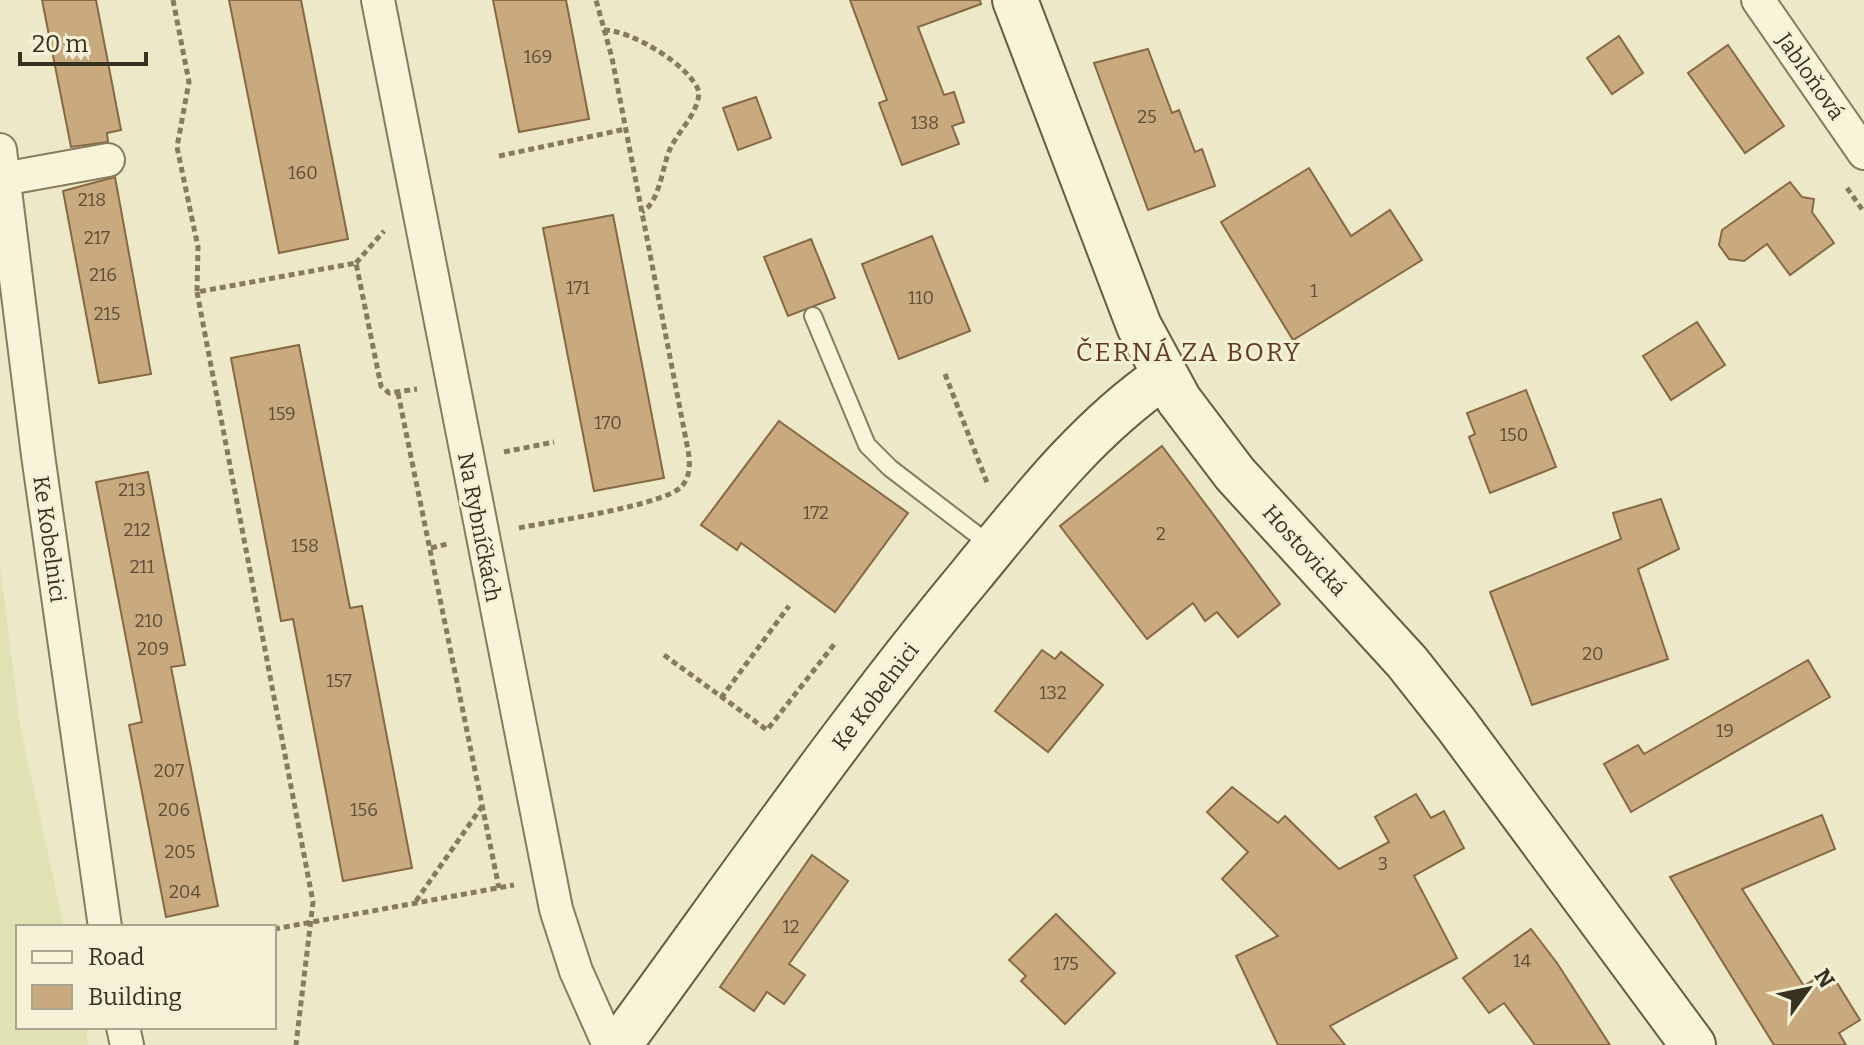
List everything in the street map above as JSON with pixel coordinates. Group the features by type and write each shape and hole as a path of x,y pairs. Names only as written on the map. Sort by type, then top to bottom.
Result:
{"main road":[{"name":"Hostovická","path":"1015,0 1106,243 1164,376 1235,474 1407,662 1693,1045"},
{"name":"Ke Kobelnici","path":"619,1045 903,657 993,547 1111,416 1164,376"}],"street":[{"name":"Na Rybníčkách","path":"378,0 550,879 565,943 609,1045"},
{"name":"Jabloňová","path":"1758,0 1864,153"},
{"path":"2,165 108,160"},
{"name":"Ke Kobelnici","path":"2,165 40,470 105,925"}],"lane":[{"path":"813,316 867,445 890,468 993,547"}],"path":[{"path":"173,0 189,82 177,147 198,247 197,292 313,902 296,1045"},
{"path":"568,517 670,494 680,488 689,472 688,450 626,129 596,0"},
{"path":"604,30 639,40 686,72 699,92 696,107 671,147 651,205 642,212"},
{"path":"499,156 626,129"},
{"path":"197,292 356,263 376,374 381,386 389,393 398,393 452,382"},
{"path":"945,374 989,490"},
{"path":"398,393 499,888"},
{"path":"467,460 554,442"},
{"path":"721,698 789,606"},
{"path":"664,655 767,730 836,642"},
{"path":"416,902 483,805"},
{"path":"276,928 311,919 550,879"}],"green space":[{"path":"0,565 20,726 64,925 16,925 16,1029 86,1029 88,1045 0,1045"}],"building":[{"path":"42,0 96,0 121,130 107,133 108,142 71,147"},
{"path":"229,0 301,0 348,239 279,253"},
{"path":"493,0 566,0 589,119 519,132"},
{"path":"850,0 980,0 981,4 918,27 944,95 954,92 964,122 952,126 959,144 902,165 879,103 887,100"},
{"path":"1619,36 1643,73 1612,94 1587,58"},
{"path":"1728,45 1784,126 1745,153 1688,73"},
{"path":"1148,49 1172,113 1179,110 1195,152 1202,149 1215,186 1148,210 1094,63"},
{"path":"756,97 771,138 738,150 723,108"},
{"path":"1309,168 1351,236 1390,210 1422,260 1293,340 1221,222"},
{"path":"115,177 151,374 99,383 63,191"},
{"path":"1790,182 1802,197 1814,199 1812,212 1834,243 1790,275 1767,244 1744,261 1729,259 1719,245 1722,230"},
{"path":"613,215 664,478 594,491 543,228"},
{"path":"932,236 970,331 899,359 862,264"},
{"path":"811,239 835,298 788,316 764,257"},
{"path":"1697,322 1725,365 1671,400 1643,356"},
{"path":"299,345 350,608 362,606 412,868 343,881 293,619 281,621 231,358"},
{"path":"1526,390 1556,467 1490,493 1469,437 1475,434 1467,413"},
{"path":"779,421 908,513 835,612 741,543 737,550 701,525"},
{"path":"1162,446 1280,604 1238,637 1217,612 1205,621 1193,603 1147,639 1060,526"},
{"path":"148,472 185,665 171,667 218,906 166,917 129,725 142,722 96,482"},
{"path":"1661,499 1679,549 1638,569 1668,659 1532,705 1490,592 1621,539 1613,513"},
{"path":"1042,650 1055,659 1061,652 1103,685 1048,752 995,711"},
{"path":"1808,660 1830,697 1631,812 1604,764 1638,745 1644,754"},
{"path":"1232,787 1278,823 1285,816 1339,869 1389,842 1375,817 1416,794 1431,818 1444,811 1464,848 1414,876 1457,958 1330,1026 1345,1045 1278,1045 1236,956 1278,936 1222,879 1248,852 1207,812"},
{"path":"1822,815 1835,849 1742,889 1804,986 1829,970 1860,1020 1839,1033 1846,1045 1774,1045 1670,877"},
{"path":"812,855 848,881 789,964 805,975 784,1004 767,992 754,1011 720,987"},
{"path":"1056,914 1115,973 1065,1024 1021,981 1026,976 1009,960"},
{"path":"1531,929 1610,1045 1535,1045 1504,1003 1489,1013 1463,978"}],"district":[{"name":"ČERNÁ ZA BORY","path":"1189,352"}]}
